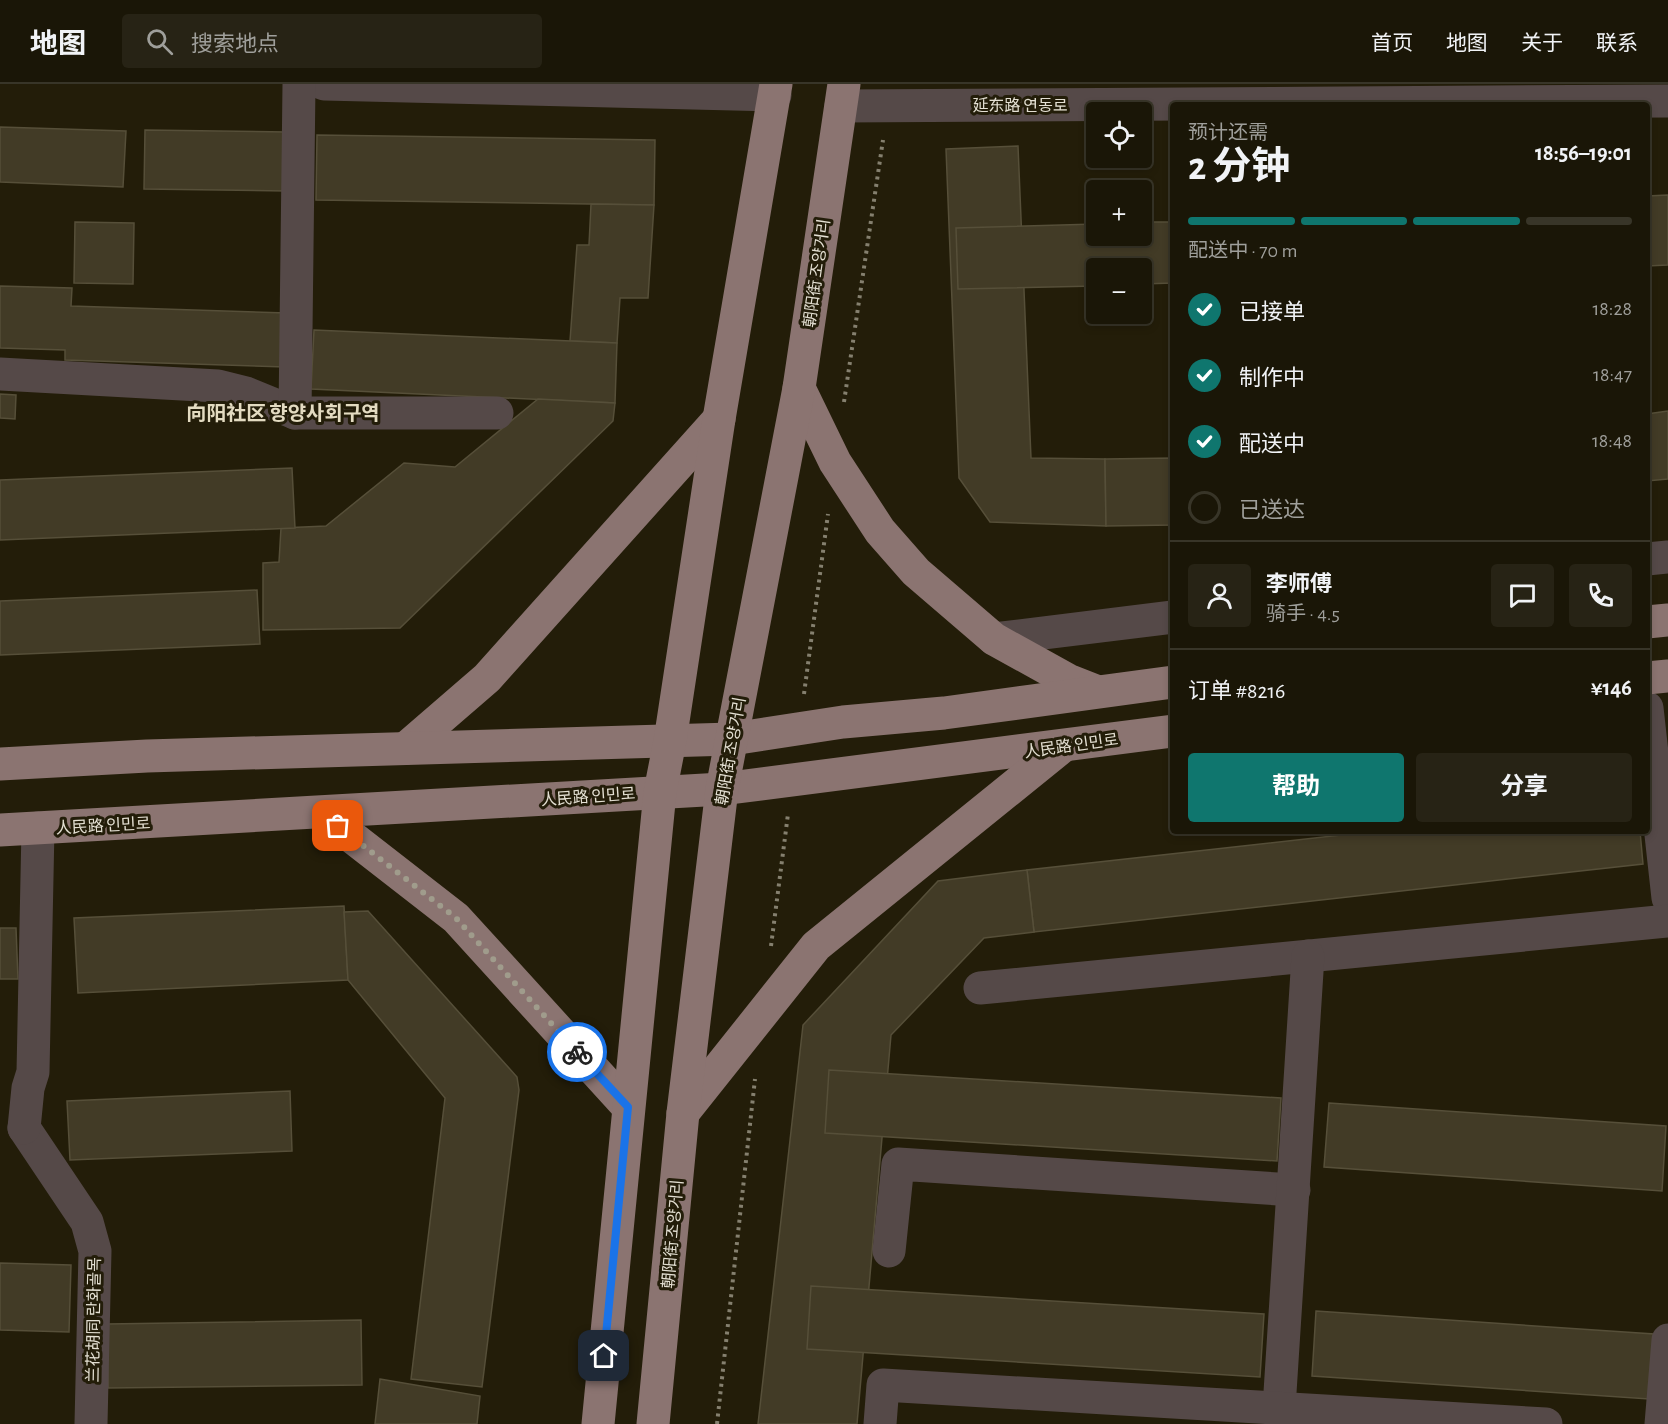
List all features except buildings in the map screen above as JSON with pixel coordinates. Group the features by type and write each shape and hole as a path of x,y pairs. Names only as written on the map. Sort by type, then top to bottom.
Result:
{"main road":[{"path":"598,1424 660,792 670,741 719,419 776,89"},
{"name":"朝阳街 조양거리","path":"653,1424 683,1113 722,789 799,388 842,95"},
{"path":"799,388 835,462 880,531 916,572 994,639 1068,680 1097,691"},
{"path":"406,748 487,678 719,419"},
{"path":"1650,622 1668,620"},
{"path":"1650,678 1668,676"},
{"path":"0,764 147,756 732,739 843,722 944,713 1170,682"},
{"name":"人民路 인민로","path":"0,830 722,789 1170,731"},
{"path":"683,1113 816,946 1062,747"},
{"path":"321,813 456,918 628,1107"}],"street":[{"path":"295,412 299,84"},
{"path":"324,84 776,89"},
{"name":"延东路 연동로","path":"1297,102 1348,93 1668,101"},
{"name":"延东路 연동로","path":"842,95 1187,102"},
{"path":"0,374 218,386 246,393 295,412 497,412"},
{"path":"1650,559 1668,557"},
{"path":"994,639 1170,617"},
{"path":"1650,735 1668,898"},
{"path":"12,1128 33,1072 38,828"},
{"path":"980,988 1668,921"},
{"path":"1279,1408 1308,956"},
{"name":"兰花胡同 란화골목","path":"12,1128 87,1221 95,1251 91,1424"},
{"path":"889,1251 898,1164 1294,1190"},
{"path":"1661,1424 1668,1340"},
{"path":"880,1424 883,1385 1546,1424"}],"way so far":[{"path":"338,826 456,918 577,1052"}],"district":[{"name":"向阳社区 향양사회구역","path":"283,413"}],"route":[{"path":"577,1052 628,1107 604,1356"}]}
